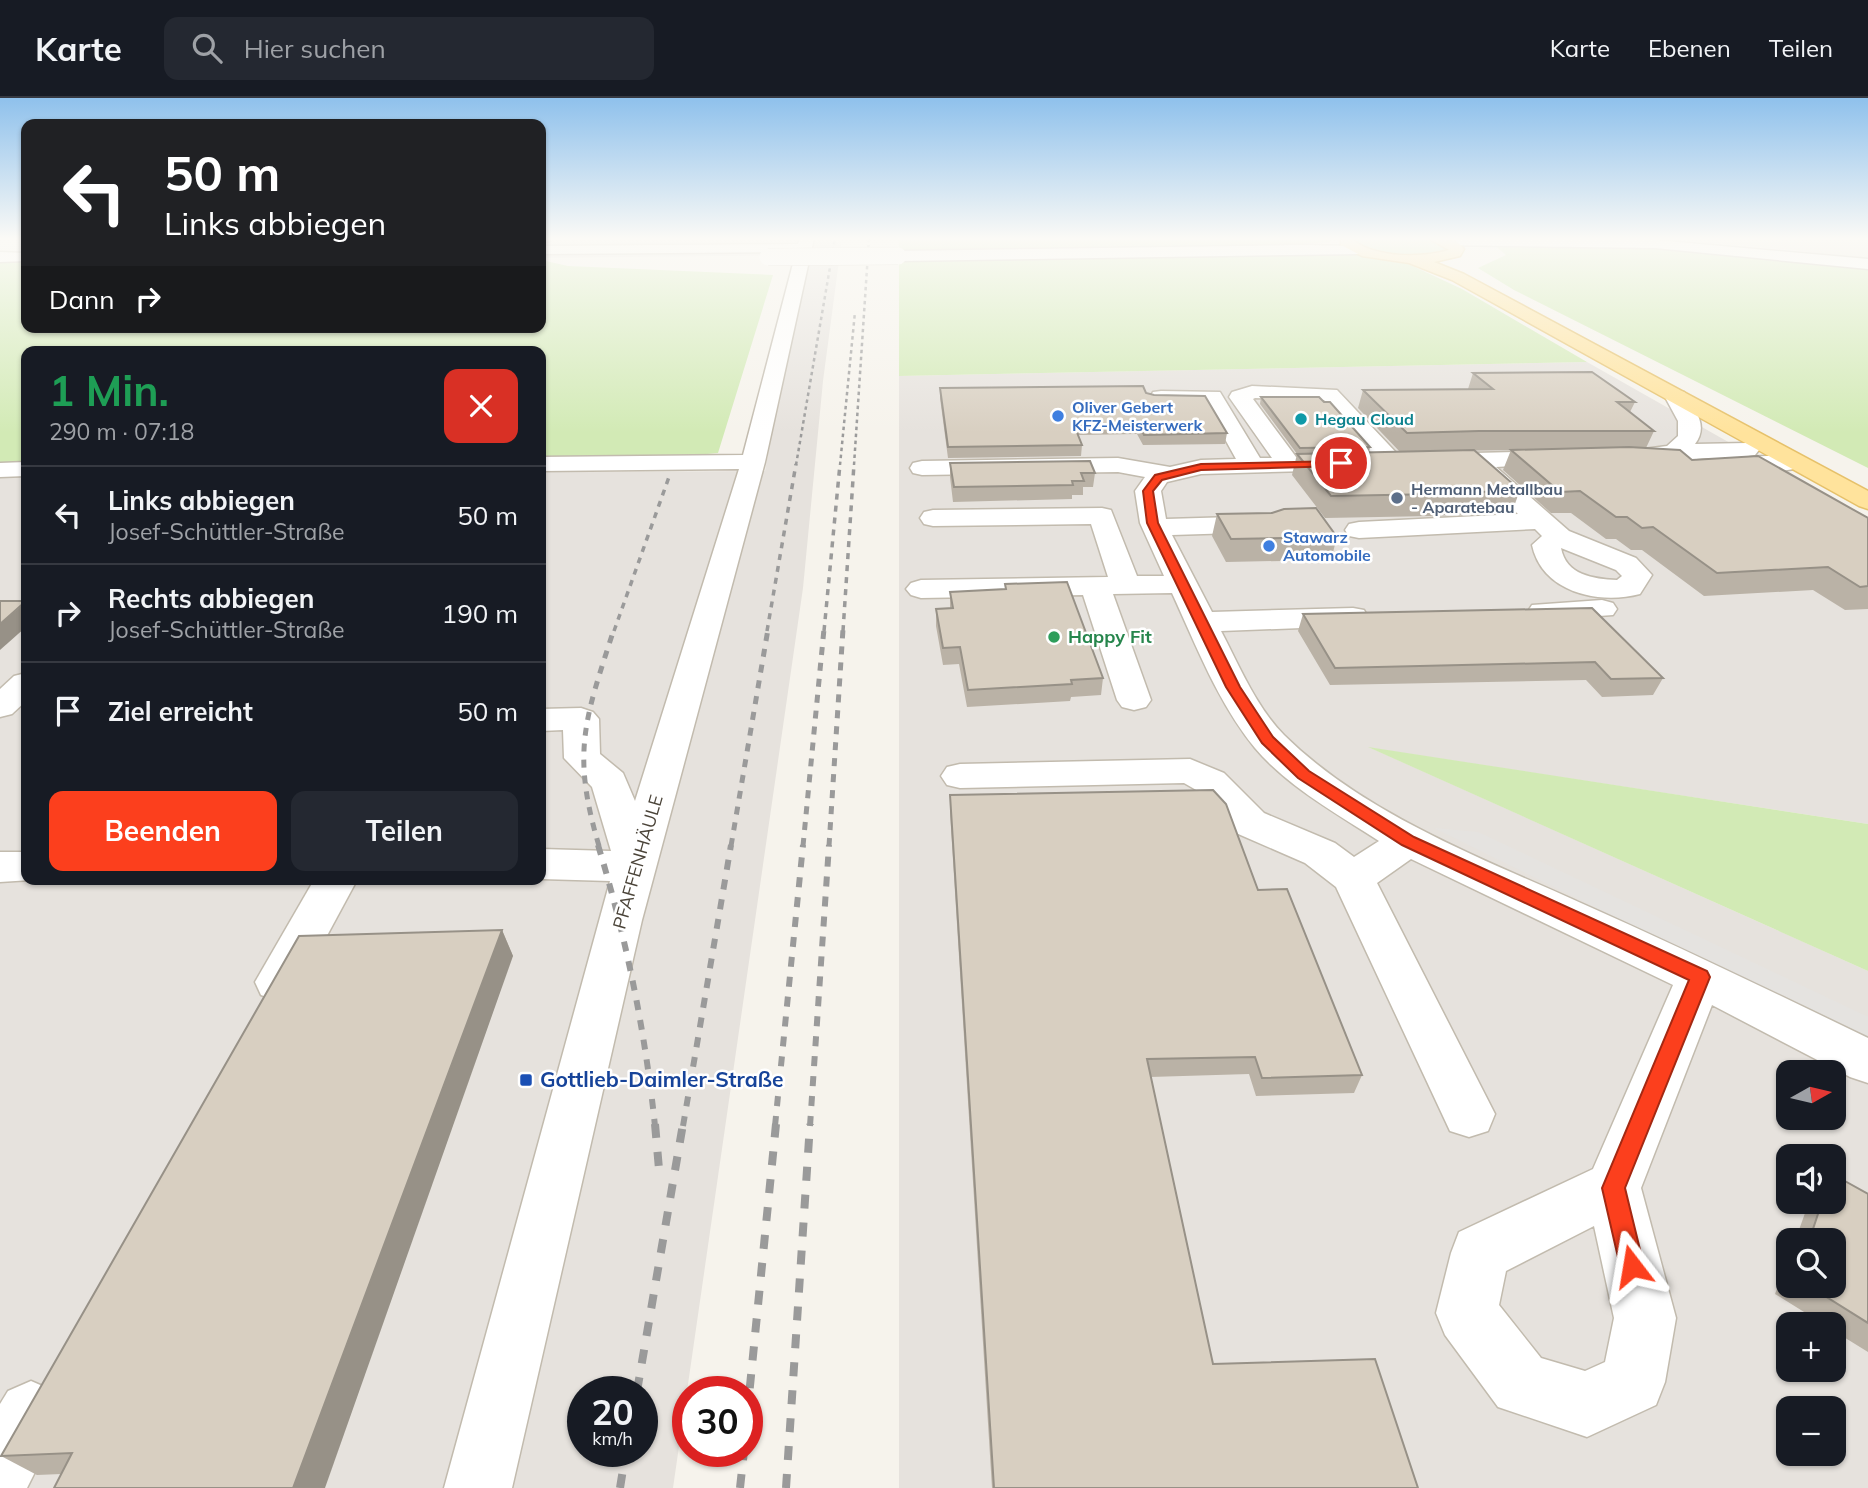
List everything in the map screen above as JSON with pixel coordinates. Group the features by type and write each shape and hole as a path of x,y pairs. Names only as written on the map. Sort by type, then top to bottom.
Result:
{"main road":[{"path":"1505,303 1868,501"}],"street":[{"name":"PFAFFENHÄULE","path":"478,1488 620,920 753,462 783,303"},
{"path":"1289,464 1240,397 1252,392 1330,394 1392,462"},
{"path":"1161,397 1212,397 1252,465"},
{"path":"1674,452 1690,440 1692,431 1676,397"},
{"path":"1620,458 1674,452 1755,450 1794,461"},
{"path":"1794,461 1749,465 1620,458 1472,459 1201,467 1158,477 1148,491 1155,527 1233,687 1268,740 1304,774 1408,841 1700,977 1868,1062"},
{"path":"1359,530 1550,529 1472,459"},
{"path":"546,464 753,462"},
{"path":"922,468 1118,465 1169,474"},
{"path":"0,470 21,469"},
{"path":"933,518 1102,516 1110,585 1134,700"},
{"path":"1155,527 1268,524"},
{"path":"921,589 1183,584"},
{"path":"1520,612 1602,609"},
{"path":"1201,622 1382,616"},
{"path":"0,707 21,688"},
{"path":"546,720 581,719 582,758 610,782 636,867 546,864"},
{"path":"960,776 1190,771 1211,782 1250,823 1320,853 1353,878 1469,1114"},
{"path":"1353,878 1408,841"},
{"path":"0,867 21,867"},
{"path":"254,1025 333,885"},
{"path":"1613,1188 1700,977"},
{"path":"0,1469 55,1373"}],"shaded area":[{"path":"795,303 833,303 803,588 689,1376 672,1376 672,1467 676,1467 673,1488 0,1488 0,476 21,476 21,885 546,885 546,472 765,471"},
{"path":"1587,362 1868,521 1868,824 1371,748 1868,971 1868,1488 899,1488 899,376"},
{"path":"1434,828 1478,832 1868,1017 1868,1041"}],"green space":[{"path":"0,303 21,303 21,333 546,333 546,303 764,303 718,453 664,458 546,459 546,346 21,346 21,466 0,467"},
{"path":"899,303 1486,303 1587,362 899,376"},
{"path":"1540,303 1868,303 1868,468"},
{"path":"1368,747 1868,824 1868,971"}],"building":[{"path":"1592,372 1635,402 1617,402 1654,431 1407,433 1363,390 1493,389 1473,373"},
{"path":"1143,386 1146,393 1154,395 1205,396 1227,433 1144,435 1139,424 1074,425 1082,445 948,447 940,388"},
{"path":"1261,397 1319,397 1324,402 1330,402 1370,447 1300,448"},
{"path":"1629,447 1680,450 1692,460 1758,456 1868,518 1868,586 1860,587 1828,567 1717,573 1653,527 1642,528 1627,517 1616,517 1580,491 1560,492 1511,450"},
{"path":"1474,450 1520,490 1331,496 1297,454"},
{"path":"1090,461 1095,473 1081,473 1084,481 1072,481 1073,485 954,487 950,463"},
{"path":"1316,508 1337,537 1231,539 1217,514 1272,513 1284,509"},
{"path":"1067,582 1103,678 1071,680 1072,684 968,690 960,647 943,648 936,609 953,608 950,592 1006,589 1005,584"},
{"path":"0,601 21,601 21,605 0,624"},
{"path":"1592,608 1663,678 1611,679 1595,662 1335,668 1303,614"},
{"path":"1213,790 1226,804 1258,890 1287,889 1362,1075 1262,1078 1255,1057 1147,1059 1213,1364 1375,1359 1418,1488 994,1488 950,795"},
{"path":"502,930 293,1488 54,1488 72,1453 1,1456 299,936"},
{"path":"1846,1182 1868,1194 1868,1323 1828,1298 1846,1298 1846,1228 1813,1228 1818,1214 1846,1214"}],"railway":[{"path":"796,465 824,303"},
{"path":"854,465 865,303"},
{"path":"840,465 855,312"},
{"path":"767,631 796,464"},
{"path":"824,631 840,464"},
{"path":"843,631 854,464"},
{"path":"614,631 669,477"},
{"path":"599,846 585,785 585,736 595,688 614,629"},
{"path":"731,846 768,629"},
{"path":"803,846 824,629"},
{"path":"829,846 843,629"},
{"path":"598,845 633,984 655,1126"},
{"path":"683,1126 731,845"},
{"path":"775,1126 803,845"},
{"path":"810,1126 829,845"},
{"path":"655,1124 659,1169"},
{"path":"640,1376 683,1124"},
{"path":"751,1376 776,1124"},
{"path":"786,1488 810,1124"},
{"path":"620,1488 623,1467"},
{"path":"740,1488 742,1467"}],"place":[{"name":"Oliver Gebert KFZ-Meisterwerk","path":"1058,416"},
{"name":"Hegau Cloud","path":"1301,419"},
{"name":"Hermann Metallbau - Aparatebau","path":"1397,498"},
{"name":"Stawarz Automobile","path":"1269,546"},
{"name":"Happy Fit","path":"1054,637"},
{"name":"Gottlieb-Daimler-Straße","path":"526,1080"}],"route":[{"path":"1341,463 1201,467 1158,477 1148,491 1153,523 1233,687 1268,740 1304,774 1408,841 1700,977 1682,1015 1613,1188 1632,1266"}]}
